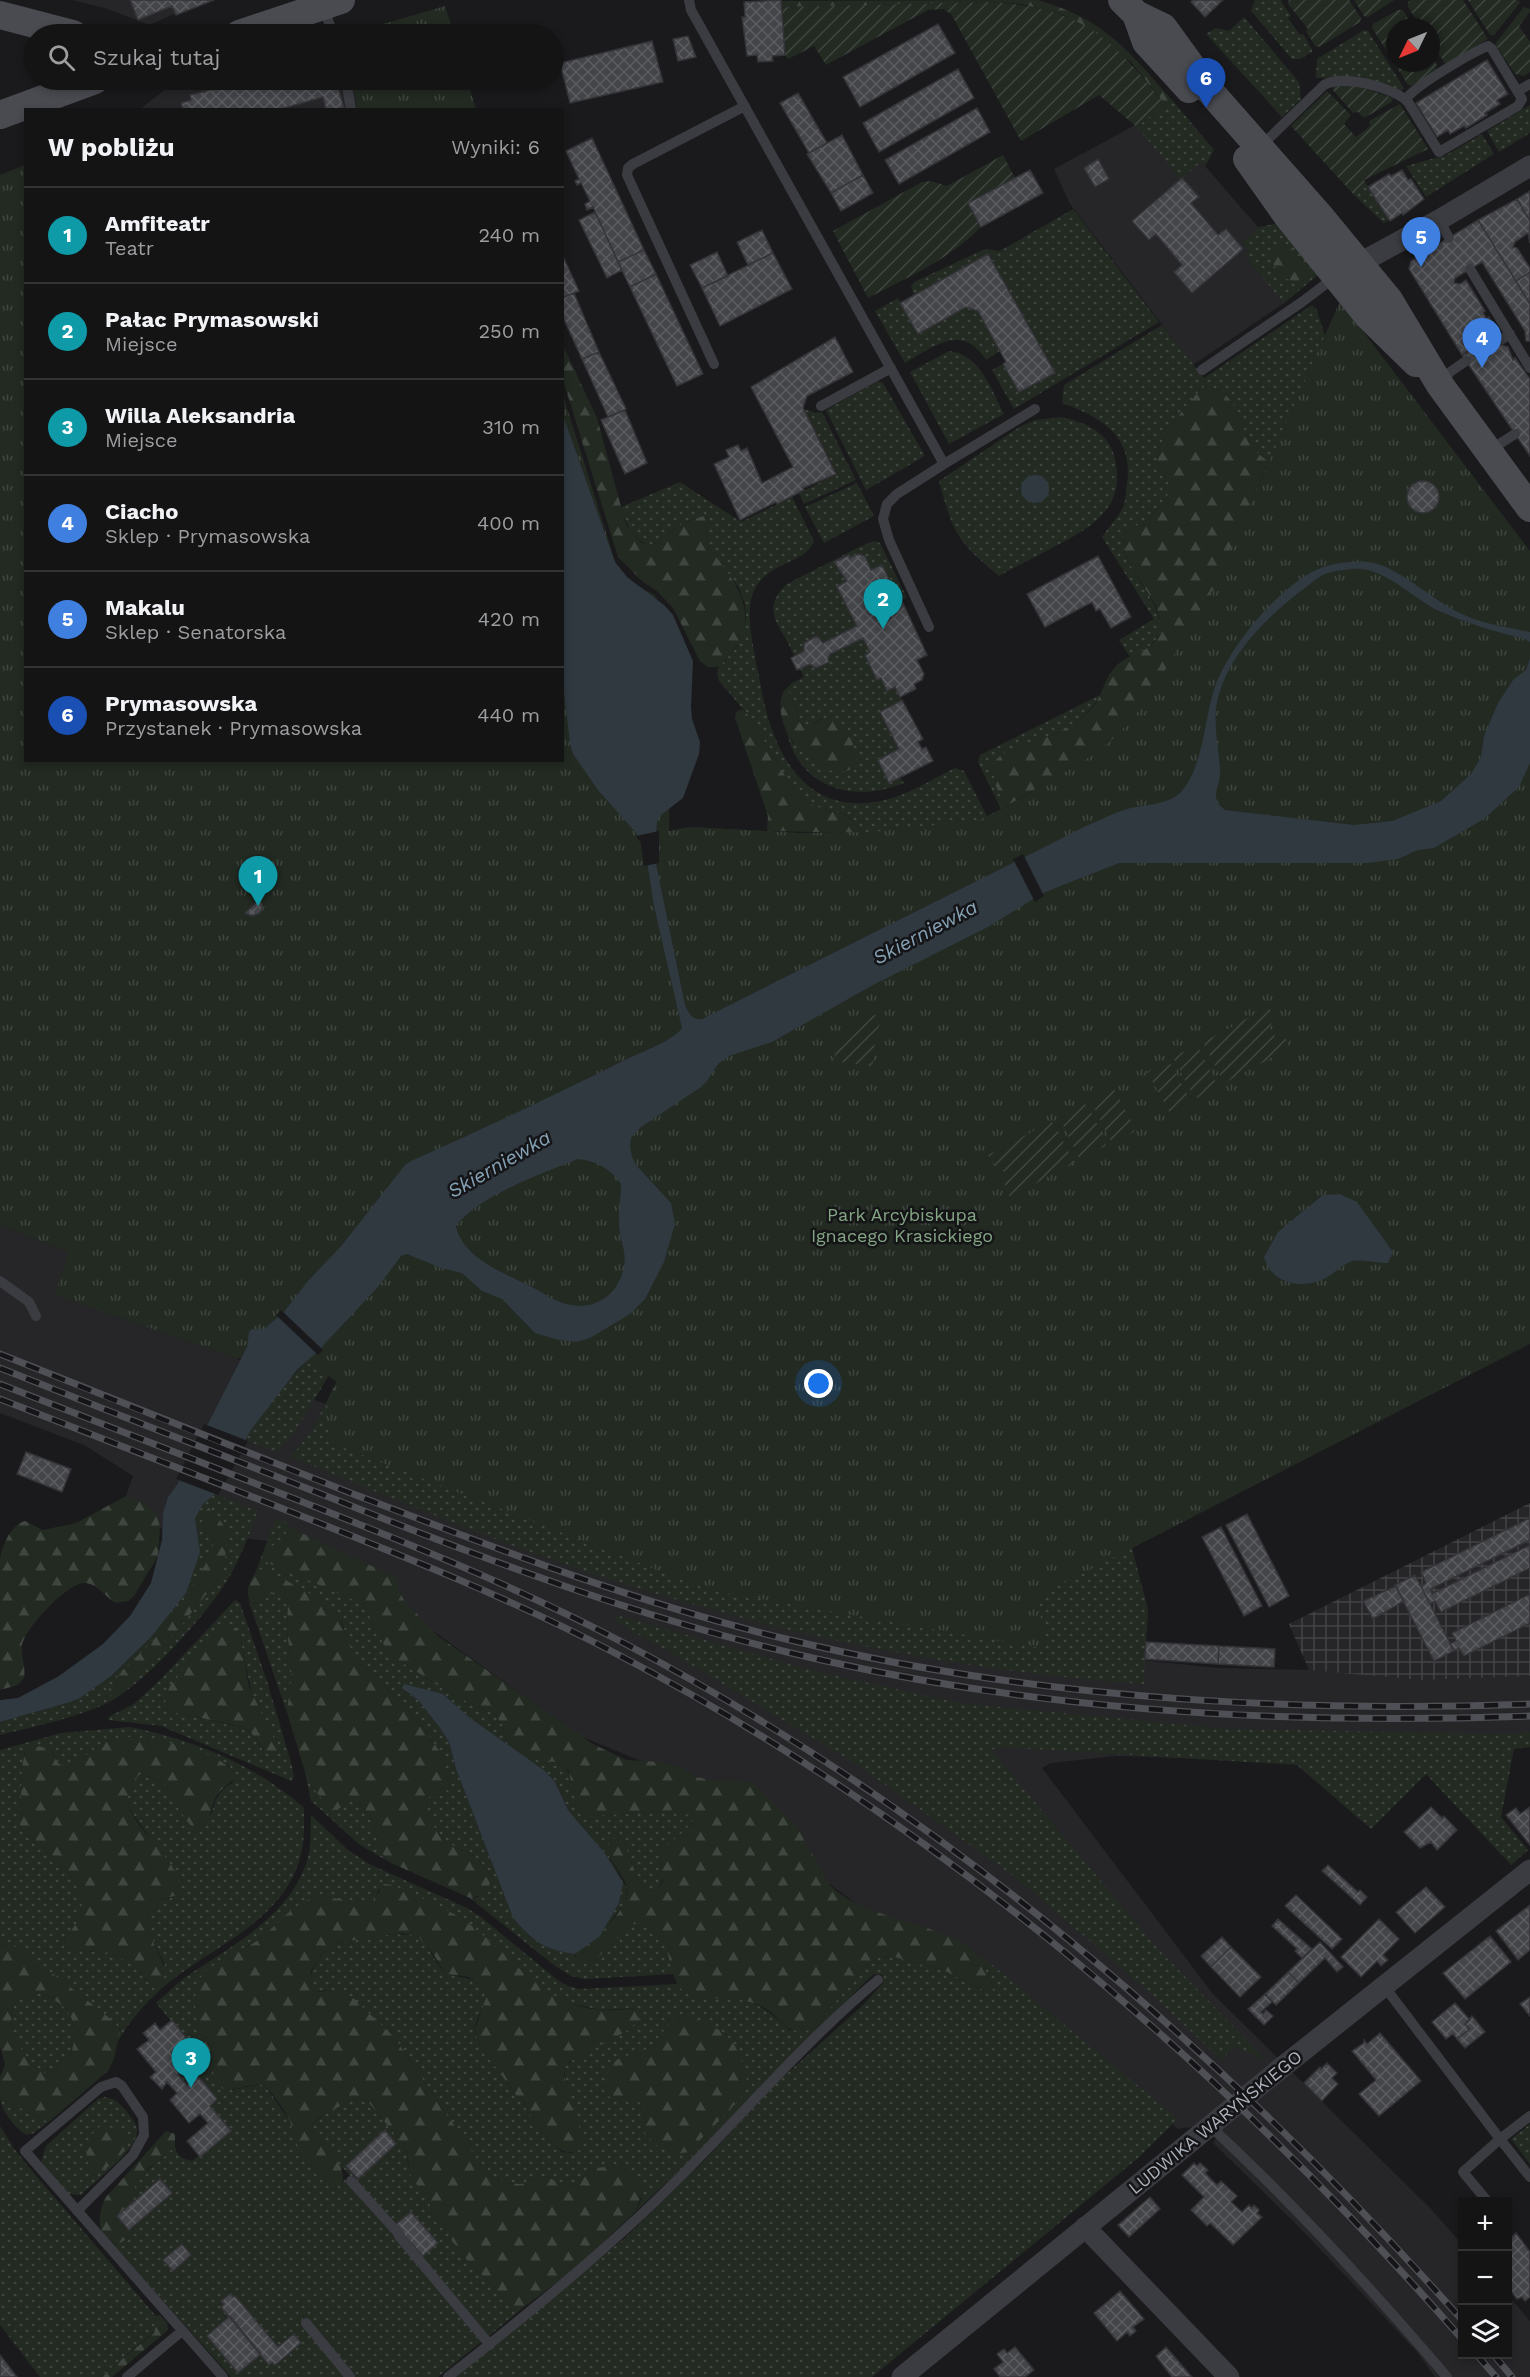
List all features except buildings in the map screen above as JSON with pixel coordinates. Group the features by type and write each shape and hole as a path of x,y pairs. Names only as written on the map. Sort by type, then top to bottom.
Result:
{"street":[{"path":"269,24 335,2"},
{"path":"1129,7 1163,27 1208,90 1258,148 1347,270 1372,321 1440,385 1530,508"},
{"path":"1129,7 1146,42 1229,135 1288,217 1347,270"},
{"path":"0,15 34,24"},
{"path":"0,115 68,90"},
{"path":"1347,270 1444,229 1530,166"},
{"name":"LUDWIKA WARYŃSKIEGO","path":"902,2377 1210,2126 1530,1870"},
{"path":"1085,2227 1229,2377"}],"lane":[{"path":"689,0 691,10 944,464"},
{"path":"334,24 335,2"},
{"path":"1258,148 1328,82 1361,82 1406,99 1439,152 1518,106 1522,99 1492,49 1485,47 1411,93 1406,99"},
{"path":"1518,91 1530,84"},
{"path":"348,90 351,108"},
{"path":"714,364 627,175 628,168 633,164 745,106"},
{"path":"1470,269 1530,368"},
{"path":"1202,370 1347,270"},
{"path":"1499,341 1510,334"},
{"path":"1440,385 1450,372 1466,361"},
{"path":"821,406 891,368"},
{"path":"929,627 889,540 883,519 887,504 897,494 1035,409"},
{"path":"1488,452 1515,434"},
{"path":"0,1281 29,1302 36,1317"},
{"path":"448,2377 589,2263 628,2227 824,2029 878,1980"},
{"path":"1384,1986 1530,2177"},
{"path":"77,2211 133,2155 144,2135 143,2117 122,2086 116,2082 101,2087 25,2151 77,2211 182,2331 223,2377"},
{"path":"1484,2197 1463,2172 1530,2116"},
{"path":"1210,2126 1307,2220 1447,2377"},
{"path":"351,2181 398,2232 490,2344"},
{"path":"306,2323 350,2377"},
{"path":"127,2377 182,2331"}],"shaded area":[{"path":"72,0 206,0 151,24 108,9"},
{"path":"164,90 353,90 358,108 142,108"},
{"path":"1171,99 1214,150 1205,166 1258,227 1275,224 1319,274 1284,303 1193,365 1070,204 1054,169 1135,125 1137,127"},
{"path":"0,1225 68,1252 56,1295 236,1358 294,1392 488,1466 1071,1653 1219,1668 1448,1673 1530,1670 1530,1743 1219,1759 1116,1756 1051,1763 1042,1768 1213,1994 1431,2209 1458,2239 1458,2359 1512,2359 1512,2300 1530,2321 1530,2377 1435,2377 1416,2351 1356,2287 1298,2226 1213,2143 1217,2137 1204,2125 1178,2129 988,1967 900,1936 692,1782 580,1736 429,1628 268,1541 147,1526 126,1496 133,1476 84,1445 0,1413"},
{"path":"1530,1503 1530,1676 1421,1680 1309,1670 1289,1624"}],"green space":[{"path":"1038,0 1081,17 1113,38 1171,99 1165,104 1131,62 1064,15 1021,4 991,2 782,7 782,1"},
{"path":"1255,0 1282,0 1291,16 1288,18 1300,35 1303,34 1312,52 1300,59 1292,59 1251,11"},
{"path":"1289,0 1349,0 1361,18 1360,22 1319,47 1315,46 1306,31 1308,29 1288,4"},
{"path":"1354,0 1394,0 1368,17 1364,16"},
{"path":"1411,0 1463,0 1488,39 1446,65 1440,56 1440,18 1415,18 1408,7 1408,2"},
{"path":"1468,0 1518,0 1520,3 1494,35 1490,35"},
{"path":"991,2 1049,11 1072,19 1092,30 1110,43 1127,60 1165,104 1137,127 1099,95 1021,141 951,14 943,9 928,10 826,65 814,46 788,59 785,55 782,7"},
{"path":"445,6 451,24 383,24"},
{"path":"1524,7 1530,9 1530,12 1519,26 1530,42 1530,72 1524,76 1515,74 1495,44"},
{"path":"1398,10 1403,10 1408,18 1386,18 1386,50 1372,28 1373,24"},
{"path":"1244,17 1299,82 1301,99 1282,117 1206,34 1216,28 1229,31"},
{"path":"1364,30 1368,31 1386,60 1386,72 1394,72 1404,88 1401,91 1359,77 1316,78 1317,59"},
{"path":"1400,72 1432,72 1412,86 1408,85"},
{"path":"1333,86 1357,86 1393,98 1392,102 1364,118 1358,112 1353,113 1333,90"},
{"path":"353,90 470,90 476,108 358,108"},
{"path":"1327,91 1351,115 1344,124 1356,137 1370,126 1369,121 1400,104 1428,149 1364,180 1367,185 1355,196 1291,126"},
{"path":"1171,99 1214,150 1205,166 1201,162 1181,179 1137,127"},
{"path":"1530,105 1530,133 1499,152 1487,131"},
{"path":"1482,134 1494,154 1426,197 1406,166 1446,155"},
{"path":"1003,155 1015,178 968,203 981,227 969,239 942,258 868,298 833,231 922,182 931,181 947,186"},
{"name":"Park Arcybiskupa Ignacego Krasickiego","path":"24,165 24,762 564,762 564,398 620,577 655,595 673,630 669,831 689,827 799,833 872,832 980,820 1010,805 1091,756 1113,739 1132,719 1152,692 1213,589 1340,301 1530,551 1530,1344 1038,1596 1045,1649 709,1590 334,1444 323,1418 337,1382 309,1361 236,1358 55,1295 68,1252 0,1225 0,175"},
{"path":"1367,185 1389,220 1384,223 1355,196"},
{"path":"1073,209 1159,322 1014,409 992,370 1003,364 1019,392 1054,372 989,254 914,295 911,286 914,282 985,249 1000,251"},
{"path":"1275,224 1319,274 1284,303 1244,255 1249,251 1242,242 1259,227"},
{"path":"1280,246 1293,251 1308,269 1306,277 1302,280 1292,281 1283,277 1276,270 1274,251"},
{"path":"898,298 918,334 966,307 978,311 1000,351 986,360 967,342 947,341 905,363 875,311"},
{"path":"1312,305 1317,310 1329,350 1332,395 1324,441 1297,522 1277,554 1227,610 1209,634 1167,715 1137,752 1121,767 1088,791 991,844 973,852 935,861 866,863 818,860 778,853 698,832 670,832 689,827 799,833 861,832 854,821 846,815 814,806 796,794 750,717 719,681 717,674 719,667 736,648 746,619 745,605 739,588 709,548 706,540 708,522 702,516 678,527 649,546 630,530 621,507 680,482 741,522 792,497 814,541 802,555 765,576 757,585 750,605 750,627 766,709 784,757 798,776 816,791 837,801 863,803 901,795 955,768 964,771 987,816 1001,809 978,762 980,755 1100,695 1088,712 1071,725 1052,735 1009,751 996,760 992,765 996,786 1006,807 1091,756 1113,739 1132,719 1153,692 1213,589 1268,462 1251,445 1231,401 1216,389 1205,386 1175,420 1162,443 1157,460 1160,470 1170,485 1167,498 1148,519 1126,532 1123,541 1127,560 1154,604 1163,629 1149,646 1130,657 1119,640 1154,619 1102,537 1124,504 1128,467 1125,453 1120,441 1102,422 1062,403 1064,385 1162,325 1204,378"},
{"path":"564,347 597,418 626,525 640,542 649,546 678,527 703,516 708,522 706,540 709,548 731,578 744,606 745,621 742,635 733,651 719,667 708,667 700,661 673,608 618,557 564,383"},
{"path":"949,351 960,354 977,366 1004,414 949,444 910,372"},
{"path":"878,381 883,383 925,456 866,490 826,410"},
{"path":"1205,386 1216,389 1231,401 1251,445 1268,461 1214,589 1153,692 1113,739 1091,756 1005,807 996,786 992,765 998,758 1014,748 1061,731 1081,718 1094,706 1108,677 1117,665 1153,644 1163,629 1155,604 1127,560 1123,541 1126,532 1148,519 1167,498 1170,485 1160,470 1157,460 1158,452 1175,420"},
{"path":"804,409 816,413 822,412 856,480 804,504 799,493 837,474"},
{"path":"1061,417 1094,429 1111,447 1117,473 1116,489 1111,502 1103,514 1081,532 999,576 974,554 958,535 939,481 1021,426 1035,420"},
{"path":"857,483 874,516 824,543 805,507"},
{"path":"874,541 880,543 907,598 902,600 882,565 871,570 865,556 850,558 848,555 834,562 847,581 837,587 857,626 823,643 817,637 804,643 804,651 794,656 773,611 778,594 787,584"},
{"path":"863,638 870,652 865,655 877,680 881,678 887,690 895,687 902,700 880,712 899,749 878,760 889,783 900,777 904,783 889,788 857,792 828,785 803,767 794,753 785,727 793,744 824,717 812,725 805,726 799,722 796,707 789,692 783,692 792,683 804,677 800,669 810,664 816,668 829,662 830,654"},
{"path":"783,692 789,692 796,707 799,722 805,726 831,716 843,726 852,741 857,762 848,770 836,772 822,767 807,757 794,744 785,727 781,710"},
{"path":"742,709 750,717 796,794 814,806 845,815 854,821 862,833 767,831 768,816 735,718 736,712"},
{"path":"1269,1007 1273,1015 1270,1028 1275,1036 1285,1039 1290,1048 1226,1082 1223,1081 1204,1044 1205,1041"},
{"path":"875,1015 881,1020 875,1038 871,1066 835,1061 838,1047 848,1034"},
{"path":"1195,1046 1198,1047 1217,1085 1216,1088 1197,1098 1194,1097 1174,1059 1175,1056"},
{"path":"1168,1060 1190,1099 1189,1103 1170,1113 1147,1072"},
{"path":"1114,1089 1135,1128 1134,1132 1114,1142 1110,1140 1092,1103"},
{"path":"1084,1104 1088,1106 1106,1142 1105,1146 1082,1159 1079,1158 1060,1119 1061,1116"},
{"path":"1051,1122 1054,1123 1073,1161 1072,1164 1010,1197 1005,1185 1006,1173 995,1166 988,1155"},
{"path":"316,1353 329,1371 328,1377 297,1428 277,1452 245,1440 277,1394"},
{"path":"338,1379 1313,1455 1132,1548 1148,1609 1144,1684 1008,1670 941,1660 809,1634 677,1600 490,1537 291,1457 311,1432"},
{"path":"215,1494 258,1511 231,1574 195,1624 144,1677 113,1700 73,1716 0,1735 0,1722 67,1703 199,1531 195,1518 203,1504","holes":["206,1510 225,1561 220,1577 180,1627 153,1641 186,1599 213,1551 214,1544 202,1521"]},
{"path":"126,1496 148,1505 156,1514 160,1527 158,1556 134,1596 128,1601 116,1603 89,1584 77,1585 68,1590 38,1618 25,1638 22,1646 24,1678 18,1685 0,1690 0,1559 8,1536 15,1527 25,1521 43,1530 76,1523"},
{"path":"210,1507 227,1530 225,1561 220,1577 180,1627 116,1694 110,1696 107,1693 111,1685 170,1619 213,1551 211,1539 203,1522 205,1512"},
{"path":"276,1518 290,1524 281,1543 269,1547 363,1604 393,1657 457,1697 496,1715 503,1726 508,1745 469,1717 443,1694 405,1691 419,1701 449,1742 456,1769 513,1918 527,1933 547,1947 575,1954 574,1956 593,1962 632,1923 647,1924 659,1932 663,1938 675,1974 585,1979 571,1976 555,1966 470,1898 478,1897 492,1877 474,1856 451,1844 438,1832 426,1810 430,1796 443,1795 450,1786 444,1758 423,1727 374,1674 356,1662 342,1621 263,1569 256,1571"},
{"path":"289,1527 397,1578 399,1591 404,1600 438,1636 593,1744 626,1760 661,1762 681,1767 696,1777 755,1784 795,1824 830,1885 855,1903 935,1931 968,1946 983,1966 996,1992 995,1996 945,1971 891,1956 878,1958 867,1964 813,2029 796,2031 785,2026 770,2011 756,2004 737,1999 690,1995 677,1983 661,1936 655,1930 645,1926 632,1924 593,1962 578,1961 575,1954 608,1925 616,1916 626,1897 626,1884 606,1851 610,1841 617,1837 624,1842 640,1887 648,1892 658,1889 663,1882 659,1858 662,1850 693,1823 692,1817 679,1810 591,1816 581,1814 576,1806 569,1771 560,1763 521,1756 508,1745 503,1726 496,1715 457,1697 393,1657 387,1651 363,1604 266,1562 263,1553 269,1547 281,1543"},
{"path":"263,1569 337,1610 356,1662 374,1674 423,1727 444,1758 450,1786 443,1795 430,1796 427,1803 429,1818 438,1832 457,1848 474,1856 492,1877 482,1894 470,1898 391,1863 380,1847 367,1812 350,1801 337,1810 330,1809 313,1788 305,1772 287,1709 292,1675 287,1630 288,1600 283,1592 275,1591 258,1603 252,1604 249,1600 248,1587 256,1571"},
{"path":"275,1591 283,1592 288,1600 287,1630 292,1675 288,1716 248,1599 252,1604 258,1603"},
{"path":"235,1600 240,1603 267,1681 292,1766 294,1777 291,1781 161,1726 108,1720 110,1716 134,1704 161,1679","holes":["240,1636 258,1723 264,1752 254,1736 244,1728 173,1712 166,1707"]},
{"path":"616,1615 814,1671 960,1703 1228,1729 1510,1734 1530,1732 1530,1747 1514,1749 1501,1817 1528,1850 1511,1865 1426,1774 1371,1829 1297,1765 1001,1747 991,1750 1157,1948 1267,2061 1234,2046 1222,2060 1140,1984 1015,1877 856,1764 616,1622"},
{"path":"226,1623 234,1625 240,1636 249,1687 279,1749 278,1753 272,1757 247,1730 173,1712 166,1708 165,1698 170,1686 218,1626"},
{"path":"130,1727 177,1739 244,1767 265,1779 304,1808 302,1852 292,1878 281,1896 251,1925 162,1989 144,2006 116,2045 120,2031 115,2023 6,1944 0,1945 0,1750 61,1733","holes":["121,1737 177,1746 217,1760 230,1766 233,1782 219,1795 212,1813 189,1824 171,1792 158,1781 140,1774 128,1793 131,1810 153,1844 173,1897 159,1900 153,1905 148,1920 149,1933 165,1965 147,1981 133,1965 124,1959 108,1954 64,1948 65,1937 77,1923 82,1908 80,1893 63,1866 23,1833 20,1825 22,1767 25,1752 50,1749 58,1763 66,1768 105,1742"]},
{"path":"121,1737 166,1742 199,1751 214,1757 236,1774 217,1795 205,1827 195,1829 182,1814 174,1797 162,1783 140,1774 129,1789 129,1804 135,1819 170,1863 178,1878 179,1894 156,1903 148,1923 164,1967 162,1986 152,1984 122,1959 97,1952 64,1948 65,1936 77,1922 82,1907 80,1893 63,1866 23,1833 20,1826 22,1767 25,1752 33,1745 50,1749 58,1763 66,1768 105,1742"},
{"path":"521,1756 550,1760 564,1767 571,1779 581,1814 591,1816 679,1810 692,1817 693,1822 687,1828 658,1889 648,1892 640,1887 624,1842 609,1857 627,1888 625,1902 600,1936 619,1903 604,1852 568,1810 555,1782"},
{"path":"305,1772 313,1788 337,1810 350,1801 367,1812 380,1847 391,1863 360,1845 311,1801"},
{"path":"311,1815 348,1850 369,1864 467,1908 555,1978 568,1986 580,1989 677,1984 686,1991 701,1997 733,1998 750,2002 768,2012 790,2030 813,2029 867,1964 878,1958 891,1956 945,1971 980,1989 996,1992 977,1956 984,1958 1178,2119 1138,2158 872,2377 456,2377 625,2238 702,2163 778,2082 864,2004 883,1983 883,1975 874,1974 861,1986 700,2151 635,2212 642,2198 596,2168 571,2187 544,2176 521,2184 508,2183 486,2173 394,2037 331,1990 312,1989 310,1981 320,1957 340,1943 394,1934 414,1935 420,1938 444,1970 475,1982 484,1990 486,1999 475,2029 480,2046 549,2140 562,2152 573,2153 564,2067 637,2008 601,2010 563,2002 379,1889 374,1901 262,1937 206,1971 198,2024 202,2042 217,2081 233,2090 260,2084 266,2087 292,2124 342,2185 344,2179 389,2229 481,2342 438,2377 353,2377 303,2316 303,2324 346,2377 231,2377 102,2232 113,2243 118,2244 125,2240 125,2225 129,2230 172,2193 160,2179 131,2204 132,2194 141,2177 175,2146 180,2156 192,2161 231,2131 210,2106 217,2099 198,2076 187,2085 178,2074 200,2055 156,2003 183,1979 256,1929 286,1899 298,1881 309,1856","holes":["677,2016 642,2125 646,2112 644,2107 615,2061 652,2046"]},
{"path":"384,1884 393,1885 459,1917 484,1936 528,1977 561,1999 579,2006 600,2010 637,2008 641,2011 639,2020 627,2031 570,2061 565,2067 564,2076 584,2143 582,2149 568,2152 561,2150 549,2140 480,2046 475,2029 486,1998 484,1990 469,1977 448,1974 419,1937 402,1933 341,1942 321,1955 311,1970 310,1984 313,1989 318,1992 331,1990 351,1996 394,2037 486,2172 494,2178 508,2183 521,2184 544,2176 571,2187 596,2168 624,2165 645,2186 635,2212 576,2268 524,2307 519,2308 512,2305 461,2254 410,2174 406,2148 370,2104 360,2098 351,2100 320,2117 312,2125 312,2132 334,2156 342,2170 342,2185 337,2187 320,2173 300,2149 293,2138 288,2118 269,2090 262,2085 233,2089 221,2088 203,2046 198,2029 195,1996 198,1983 205,1972 256,1941 293,1909 306,1901 321,1897 373,1901"},
{"path":"6,1944 20,1948 102,2012 115,2023 120,2031 114,2059 108,2071 50,2121 43,2120 0,2097 0,2077 5,2064 0,2047 0,1945","holes":["40,1992 64,2007 70,2015 74,2028 74,2043 66,2063 57,2070 43,2073 22,2050 16,2040 11,2020 12,2010 17,2001"]},
{"path":"40,1992 64,2007 70,2015 74,2028 74,2043 66,2063 57,2070 43,2073 16,2041 11,2020 12,2010 17,2001"},
{"path":"682,2014 712,2026 726,2035 737,2050 742,2062 747,2086 745,2094 688,2152 676,2154 656,2145 644,2132 642,2125 646,2112 639,2102 611,2098 604,2091 607,2075 615,2061 650,2047 668,2024"},
{"path":"0,2097 43,2120 50,2121 34,2133 27,2135 9,2119"},
{"path":"104,2097 117,2102 132,2119 137,2129 135,2139 123,2156 81,2195 67,2194 41,2162 46,2146 98,2099"},
{"path":"360,2098 370,2104 406,2148 408,2166 461,2254 512,2305 519,2308 524,2307 489,2336 312,2132 312,2125 328,2112"},
{"path":"1530,2124 1530,2164 1511,2139"},
{"path":"102,2125 125,2132 128,2144 113,2163 94,2173 88,2160 88,2141"},
{"path":"0,2126 15,2150 155,2315 154,2332 100,2377 40,2377 0,2325"},
{"path":"166,2131 175,2134 175,2146 167,2155 148,2168 134,2188 131,2204 117,2216 125,2225 125,2240 118,2244 111,2241 105,2237 100,2225 101,2211 106,2197"},
{"path":"160,2315 167,2322 168,2330 112,2377 100,2377 154,2333 156,2324 154,2316"}],"water":[{"name":"Skierniewka","path":"564,420 615,562 627,577 664,605 673,615 693,661 691,707 692,719 700,742 699,754 683,798 661,815 657,822 656,864 685,1005 691,1016 699,1019 1086,826 1124,810 1161,803 1180,793 1194,771 1214,690 1231,655 1258,618 1274,601 1307,575 1323,567 1358,562 1380,565 1403,576 1468,617 1530,632 1530,642 1439,611 1396,583 1374,572 1350,569 1322,575 1290,599 1261,626 1236,657 1227,674 1216,710 1220,775 1216,796 1220,805 1225,810 1354,825 1392,821 1441,801 1471,774 1481,757 1484,736 1498,703 1513,680 1526,670 1530,658 1530,763 1519,787 1484,819 1434,848 1418,850 1398,859 1368,863 1119,863 1043,893 988,927 873,985 772,1042 729,1056 718,1064 701,1087 641,1127 631,1138 632,1157 636,1165 671,1203 675,1224 664,1262 645,1299 630,1314 590,1338 577,1342 559,1340 535,1333 502,1299 482,1291 462,1273 441,1268 407,1254 401,1256 378,1287 297,1370 251,1430 215,1494 203,1504 195,1518 200,1552 186,1593 151,1637 111,1676 80,1698 0,1722 0,1700 18,1698 59,1676 103,1644 130,1616 151,1583 162,1540 163,1513 168,1497 177,1485 247,1347 249,1332 252,1329 264,1329 284,1312 307,1282 342,1245 405,1165 656,1046 678,1033 682,1028 654,906 644,842 598,790 573,754 564,692","holes":["578,1159 603,1167 621,1184 619,1220 625,1260 618,1284 605,1298 589,1305 579,1306 556,1300 485,1263 466,1247 456,1226 479,1205 530,1178"]},
{"path":"1035,475 1045,479 1049,489 1045,499 1035,503 1025,499 1021,489 1025,479"},
{"path":"1340,1194 1357,1202 1393,1252 1388,1263 1352,1261 1324,1279 1305,1284 1288,1282 1273,1273 1264,1257 1278,1232 1323,1195"},
{"path":"404,1684 443,1694 469,1717 545,1771 555,1782 568,1810 604,1852 623,1883 619,1903 600,1936 575,1954 555,1950 540,1943 513,1918 456,1769 449,1742 419,1701 402,1688"}],"pier":[{"path":"659,831 659,863 644,866 641,843 636,836"},
{"path":"1023,854 1044,896 1035,902 1013,859"},
{"path":"281,1310 323,1350 318,1355 276,1315"},
{"path":"204,1424 248,1441 218,1495 176,1479"}],"railway":[{"path":"0,1354 402,1513 565,1573 675,1609 786,1639 877,1659 969,1675 1062,1688 1156,1697 1343,1706 1530,1704"},
{"path":"0,1368 512,1568 633,1609 817,1659 993,1692 1172,1711 1351,1718 1530,1716"},
{"path":"0,1384 468,1569 583,1622 739,1707 853,1780 964,1858 1072,1942 1175,2031 1275,2124 1370,2220 1458,2316"},
{"path":"0,1399 365,1541 532,1612 613,1652 733,1719 849,1792 961,1871 1069,1956 1174,2046 1274,2140 1370,2238 1458,2335"},
{"path":"1480,2359 1496,2377"},
{"path":"1497,2359 1512,2377"}],"place":[{"name":"Prymasowska","path":"1206,108"},
{"name":"Makalu","path":"1421,267"},
{"name":"Ciacho","path":"1482,368"},
{"name":"Pałac Prymasowski","path":"883,629"},
{"name":"Amfiteatr","path":"258,906"},
{"name":"Willa Aleksandria","path":"191,2088"}]}
